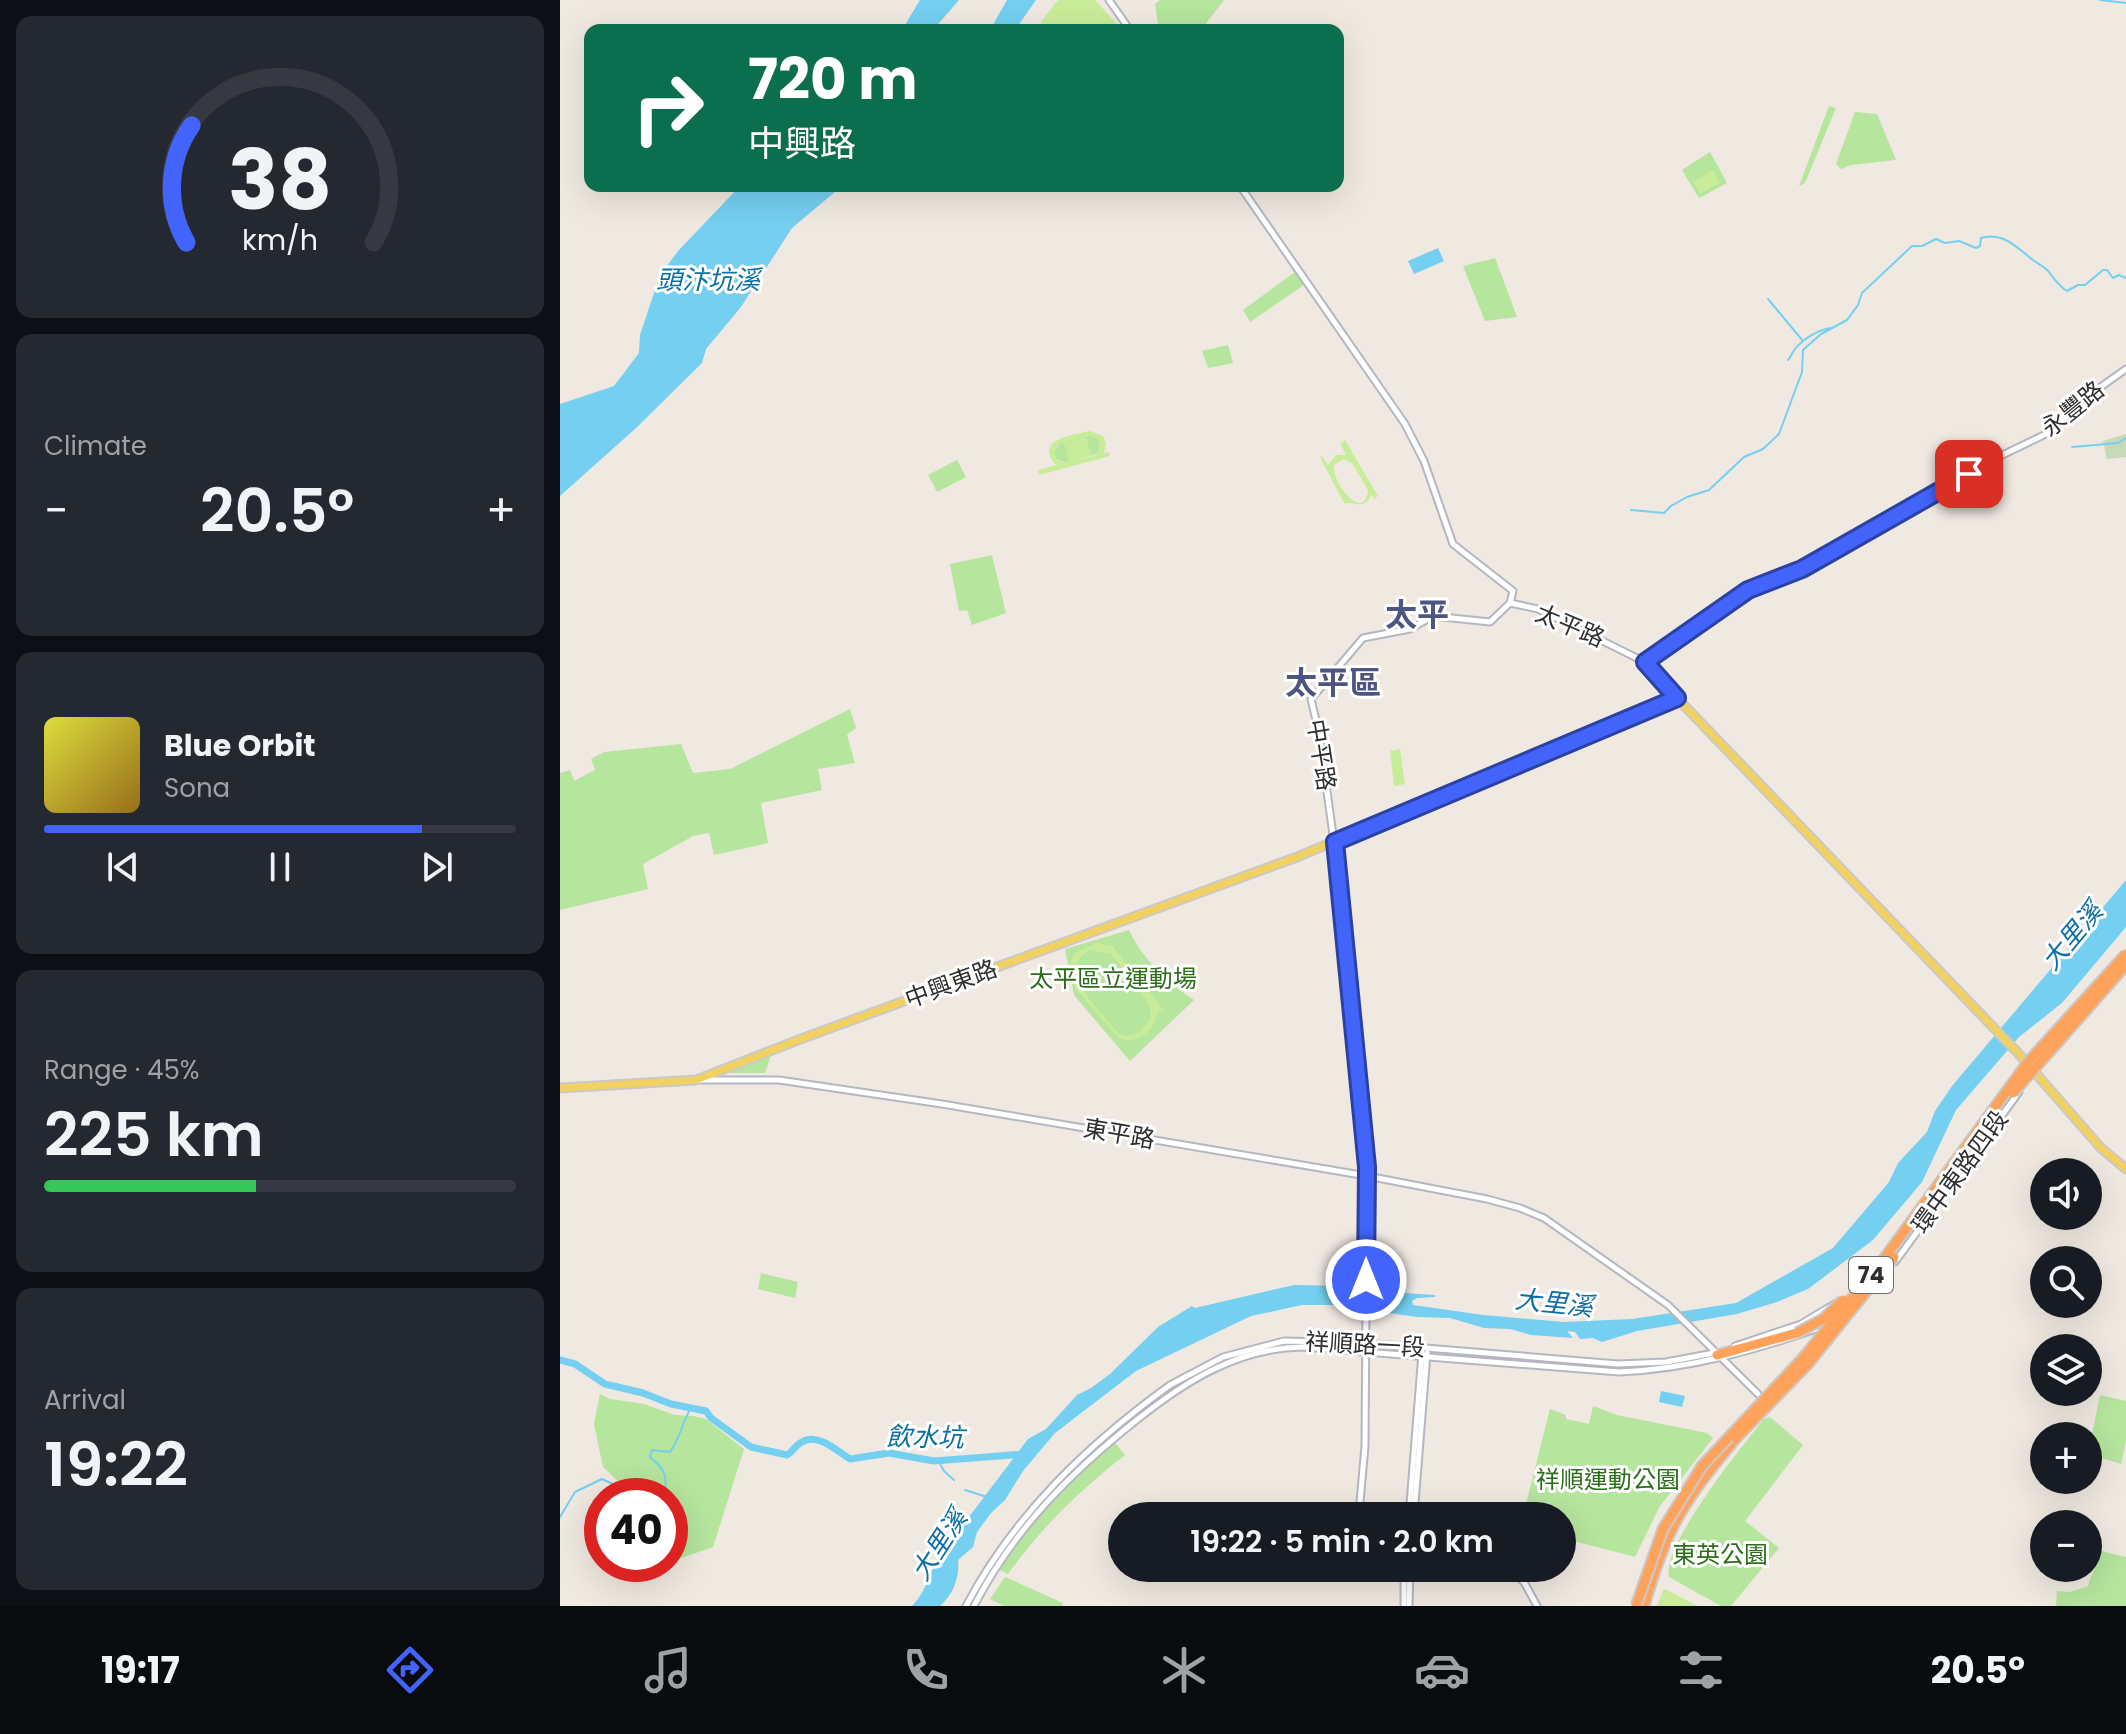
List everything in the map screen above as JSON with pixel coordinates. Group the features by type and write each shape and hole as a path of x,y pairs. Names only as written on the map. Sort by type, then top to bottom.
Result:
{"highway":[{"name":"74","path":"1636,1606 1663,1529 1702,1466 1803,1358 1914,1219 2028,1062 2126,954"},
{"name":"74","path":"1644,1606 1664,1546 1699,1484 1736,1438 1808,1364 1861,1300 2032,1070 2126,965"},
{"path":"1716,1354 1797,1333 1815,1324 1836,1308 1914,1219"},
{"path":"1650,1606 1664,1561 1699,1484"}],"main road":[{"name":"中興東路","path":"696,1080 1297,857 1677,698"},
{"name":"太平路","path":"1677,698 2033,1070 2101,1148 2126,1169"},
{"name":"東平路","path":"560,1088 696,1080"}],"street":[{"path":"1109,0 1126,24"},
{"name":"太平路","path":"1244,192 1405,424 1424,461 1453,544 1513,591 1510,603 1538,609 1645,662 1677,698"},
{"name":"永豐路","path":"1645,662 1748,590 1802,569 1990,461 2050,432 2088,396 2126,369"},
{"name":"中平路","path":"1363,1502 1367,1176 1335,842 1311,699 1363,638 1410,629 1433,616 1490,622 1510,603"},
{"name":"環中東路四段","path":"1826,1347 1894,1263 2033,1070 2126,972"},
{"name":"東平路","path":"696,1080 779,1080 823,1086 1367,1176 1487,1199 1535,1213 1668,1305 1716,1354"},
{"name":"祥順路一段","path":"1716,1354 1801,1324 1838,1303 1860,1304"},
{"name":"祥順路一段","path":"966,1606 997,1554 1049,1489 1110,1432 1188,1374 1223,1357 1277,1342 1630,1365 1786,1341 1849,1318"},
{"name":"祥順路一段","path":"974,1606 1010,1547 1062,1484 1115,1437 1184,1384 1223,1364 1271,1350 1365,1347"},
{"path":"1413,1502 1425,1352"},
{"path":"1716,1354 1758,1394"},
{"path":"1407,1582 1407,1606"},
{"path":"1524,1582 1537,1606"}],"green space":[{"path":"1058,0 1095,0 1116,23 1044,24 1041,22"},
{"path":"1160,0 1224,0 1206,24 1158,24 1155,4"},
{"path":"1829,106 1836,108 1805,183 1799,186"},
{"path":"1855,112 1877,114 1896,160 1841,169 1836,164"},
{"path":"1710,152 1727,183 1699,198 1682,170"},
{"path":"1713,170 1720,183 1700,194 1693,182"},
{"path":"1495,258 1517,317 1485,321 1463,266"},
{"path":"1295,272 1304,285 1250,322 1243,310"},
{"path":"1228,345 1233,363 1208,368 1202,351"},
{"path":"1090,431 1103,436 1106,443 1104,453 1108,452 1110,456 1039,475 1038,470 1056,465 1050,456 1052,444","holes":["1092,435 1100,440 1099,454 1078,460 1091,455 1086,437 1064,443 1069,462 1056,458 1058,444"]},
{"path":"2126,434 2126,457 2107,459 2103,441"},
{"path":"1088,435 1100,440 1099,453 1066,463 1056,459 1054,453 1058,444"},
{"path":"1345,440 1378,496 1374,499 1372,494 1363,504 1344,503 1320,457 1328,465 1336,455 1346,455 1340,443","holes":["1343,459 1352,463 1368,490 1361,503 1348,497 1334,472 1334,465"]},
{"path":"957,460 966,477 937,492 928,475"},
{"path":"992,555 1006,613 972,625 967,610 959,611 950,564"},
{"path":"850,709 856,728 847,735 855,763 818,769 822,790 761,803 768,843 714,855 709,833 693,836 643,864 648,889 560,910 560,773 570,770 574,781 595,770 591,759 604,752 681,744 693,773 730,769"},
{"path":"1400,749 1405,784 1394,786 1390,751"},
{"name":"太平區立運動場","path":"1129,930 1141,951 1157,969 1194,1000 1130,1061 1074,995 1065,949"},
{"path":"1098,942 1107,946 1110,943 1163,1009 1157,1013 1153,1025 1144,1035 1133,1040 1120,1039 1075,988 1071,966 1075,953","holes":["1090,950 1111,954 1149,1004 1151,1018 1140,1032 1125,1036 1118,1033 1084,992 1079,980 1077,968 1080,958"]},
{"path":"771,1055 765,1073 723,1073"},
{"path":"761,1273 798,1282 795,1298 758,1289"},
{"path":"600,1394 675,1415 706,1419 744,1449 713,1547 688,1556 688,1478 615,1478 603,1467 594,1424"},
{"path":"2102,1395 2126,1401 2126,1441 2121,1464 2102,1458 2102,1422 2095,1422 2098,1406 2102,1406"},
{"name":"祥順運動公園","path":"1593,1406 1617,1415 1707,1433 1713,1438 1660,1506 1635,1557 1576,1542 1576,1502 1527,1502 1550,1409 1566,1415 1566,1419 1589,1424"},
{"name":"東英公園","path":"1770,1417 1803,1445 1745,1521 1779,1548 1731,1606 1721,1606 1669,1577 1670,1562 1690,1520 1706,1496 1764,1419"},
{"path":"1112,1444 1116,1444 1125,1455 1062,1510 1008,1574 998,1569 1052,1504"},
{"path":"2102,1551 2126,1557 2126,1606 2056,1606 2057,1591 2070,1592 2088,1586 2089,1582 2102,1582"},
{"path":"1005,1577 1063,1603 1062,1606 1004,1606 990,1599"},
{"path":"1666,1589 1697,1606 1657,1606"}],"water":[{"path":"920,0 959,0 938,24 906,24"},
{"path":"1007,0 1036,0 1019,24 993,24"},
{"name":"頭汴坑溪","path":"734,192 835,192 792,228 741,307 706,349 702,363 560,496 560,404 614,386 639,353 640,335 660,275 679,250"},
{"path":"1438,248 1444,261 1414,274 1408,261"},
{"path":"2126,880 2126,927 2062,1003 2019,1037 1956,1110 1922,1182 1873,1240 1808,1289 1737,1314 1637,1331 1602,1342 1593,1338 1580,1339 1575,1332 1567,1331 1573,1338 1531,1335 1510,1329 1484,1328 1450,1318 1417,1317 1337,1305 1302,1305 1251,1316 1136,1371 1055,1433 977,1532 973,1547 958,1560 957,1579 945,1602 940,1606 912,1606 924,1589 940,1553 1028,1439 1046,1429 1077,1395 1110,1374 1158,1327 1192,1306 1195,1308 1294,1285 1352,1286 1399,1297 1405,1293 1435,1295 1417,1298 1412,1301 1413,1305 1483,1315 1564,1322 1632,1319 1736,1303 1833,1248 1889,1182 1898,1163 1927,1132 1935,1111 1952,1086"},
{"path":"1661,1391 1685,1396 1682,1407 1659,1402"}],"waterway":[{"path":"2100,0 2126,3"},
{"path":"1631,510 1664,513 1687,497 1709,490 1744,457 1763,449 1779,434 1802,372 1803,350 1821,334 1847,320 1862,293 1912,246 1922,246 1936,239 1945,243 1959,241 1976,248 1980,246 1981,238 2003,239 2046,269 2067,291 2085,285 2103,270 2107,270 2113,278 2119,275 2126,278"},
{"path":"1768,299 1803,341"},
{"path":"1788,360 1807,338 1832,328"},
{"path":"2072,447 2118,443 2126,438"},
{"name":"飲水坑","path":"560,1360 575,1364 605,1384 706,1411 751,1447 787,1455 800,1443 815,1439 850,1459 889,1453 934,1461 1023,1454"},
{"path":"560,1517 575,1492 602,1479 626,1490 665,1489 663,1471 650,1457 652,1450 670,1452 691,1408"},
{"path":"938,1460 954,1480"},
{"path":"965,1490 987,1497"}],"district":[{"name":"太平","path":"1417,615"},
{"name":"太平區","path":"1333,683"}],"route":[{"path":"1366,1280 1367,1167 1335,842 1677,698 1645,662 1748,590 1815,563 1869,529 1969,474"}],"water label":[{"name":"大里溪","path":"2072,936"},
{"name":"大里溪","path":"1554,1303"},
{"name":"大里溪","path":"939,1545"}]}
